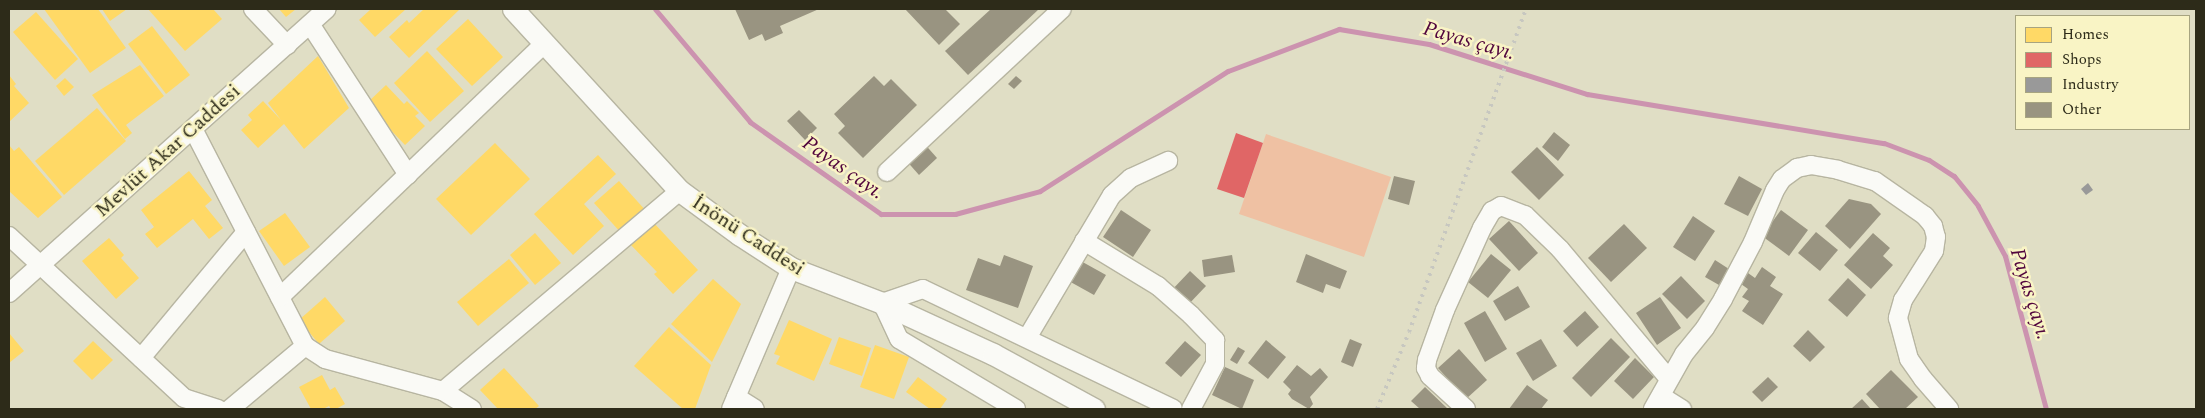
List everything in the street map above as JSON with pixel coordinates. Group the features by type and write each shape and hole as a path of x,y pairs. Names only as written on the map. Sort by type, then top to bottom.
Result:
{"main road":[{"name":"İnönü Caddesi","path":"513,9 680,191 740,236 791,268 882,303 993,354 1094,409"}],"street":[{"path":"253,9 287,45"},
{"name":"Mevlüt Akar Caddesi","path":"9,293 327,9"},
{"path":"887,172 1062,9"},
{"path":"310,24 408,175"},
{"path":"280,297 544,44"},
{"path":"193,128 305,346 325,359 443,392 472,409"},
{"path":"1027,338 1105,205 1117,190 1137,175 1168,161"},
{"path":"1682,409 1657,402 1684,354 1705,328 1723,299 1753,242 1775,190 1782,179 1797,168 1811,165 1874,181 1925,216 1932,226 1936,237 1934,251 1903,300 1898,318 1909,359 1923,379 1950,409"},
{"path":"443,392 680,191"},
{"path":"1466,409 1430,376 1426,368 1427,360 1446,310 1482,228 1492,211 1501,206 1525,215 1560,249 1669,379"},
{"path":"141,358 246,232"},
{"path":"9,236 39,266 184,398 218,409"},
{"path":"1084,240 1158,286 1192,315 1215,340 1215,364 1191,409"},
{"path":"755,409 734,403 791,268"},
{"path":"1016,409 899,339 882,303 923,289 1173,409"},
{"path":"230,409 305,346"}],"shaded area":[{"path":"1266,134 1391,177 1364,257 1239,214"}],"building: Homes":[{"path":"44,9 98,9 126,48 90,73"},
{"path":"102,9 127,9 110,21"},
{"path":"148,9 213,9 222,19 185,51"},
{"path":"279,9 296,9 286,17"},
{"path":"371,9 406,9 375,37 359,20"},
{"path":"424,9 459,10 409,58 389,37 407,20 409,23"},
{"path":"36,12 78,59 55,80 13,32"},
{"path":"468,19 503,57 472,86 436,49"},
{"path":"152,26 190,75 166,94 128,44"},
{"path":"427,51 464,91 430,122 394,83"},
{"path":"318,56 349,108 304,149 284,124 258,148 241,130 252,120 248,115 263,101 281,120 268,103"},
{"path":"140,65 164,96 126,125 132,133 125,139 92,95"},
{"path":"9,75 16,84 14,86 29,103 9,122"},
{"path":"65,78 74,87 64,96 56,86"},
{"path":"386,85 404,104 407,101 419,113 415,116 425,126 405,145 366,104"},
{"path":"97,108 126,141 64,195 35,161"},
{"path":"495,143 530,179 471,235 436,199"},
{"path":"9,145 14,151 19,147 62,197 38,218 9,191"},
{"path":"598,155 616,174 584,204 604,226 573,255 534,214"},
{"path":"189,171 212,200 205,206 223,228 209,239 193,219 157,248 145,234 154,227 141,210"},
{"path":"619,181 647,212 622,234 594,203"},
{"path":"285,213 310,247 284,266 259,231"},
{"path":"652,221 698,270 673,294 654,274 657,272 629,243"},
{"path":"535,233 561,263 535,285 510,255"},
{"path":"109,238 124,255 121,258 139,278 116,299 82,261"},
{"path":"509,259 529,283 478,326 457,302"},
{"path":"713,279 741,304 712,362 671,324"},
{"path":"325,297 345,321 319,344 299,320"},
{"path":"789,320 832,339 814,381 776,364 780,356 774,354"},
{"path":"669,327 711,365 695,409 683,409 634,366"},
{"path":"9,333 24,351 9,363"},
{"path":"839,337 871,348 862,376 829,364"},
{"path":"93,341 113,360 92,380 73,361"},
{"path":"875,345 909,357 894,399 860,387"},
{"path":"504,368 539,406 535,409 498,409 480,390"},
{"path":"322,375 330,390 335,387 345,404 336,409 331,409 329,406 323,409 311,409 299,387"},
{"path":"918,377 947,399 940,409 930,409 906,392"}],"building: Shops":[{"path":"1236,133 1263,143 1244,198 1217,189"}],"building: Industry":[{"path":"2088,183 2093,190 2086,195 2081,189"}],"building: Other":[{"path":"735,9 819,9 780,26 783,33 765,41 762,34 749,40"},
{"path":"905,9 945,9 960,24 939,45"},
{"path":"991,9 1039,9 968,75 945,51"},
{"path":"874,76 884,86 891,79 917,105 863,158 838,133 845,126 834,114"},
{"path":"1016,76 1022,81 1014,89 1008,84"},
{"path":"799,110 817,128 805,140 787,121"},
{"path":"1554,132 1570,145 1558,161 1542,147"},
{"path":"922,141 937,158 919,175 904,158"},
{"path":"1537,147 1564,175 1539,200 1511,172"},
{"path":"1394,176 1415,181 1409,205 1388,199"},
{"path":"1739,176 1762,189 1748,216 1724,204"},
{"path":"1849,199 1871,204 1881,214 1850,249 1825,226"},
{"path":"1121,210 1151,230 1133,257 1103,237"},
{"path":"1781,210 1808,230 1789,256 1762,236"},
{"path":"1693,216 1715,231 1695,261 1673,247"},
{"path":"1509,221 1538,253 1519,271 1489,239"},
{"path":"1624,224 1647,248 1611,282 1588,258"},
{"path":"1816,232 1838,250 1820,271 1798,253"},
{"path":"1873,233 1890,248 1883,256 1893,265 1871,289 1844,265"},
{"path":"1306,254 1347,271 1340,289 1326,284 1323,293 1296,282"},
{"path":"1491,254 1511,270 1488,298 1468,282"},
{"path":"1004,255 1033,266 1018,308 966,290 978,258 1000,266"},
{"path":"1232,255 1235,272 1204,277 1202,260"},
{"path":"1079,260 1106,275 1094,295 1067,280"},
{"path":"1715,260 1729,269 1719,285 1705,277"},
{"path":"1762,267 1776,277 1770,286 1783,294 1763,325 1742,311 1749,301 1742,297 1748,289 1741,284 1748,273 1755,278"},
{"path":"1190,271 1206,286 1186,307 1170,292"},
{"path":"1681,276 1705,301 1687,319 1662,294"},
{"path":"1848,278 1866,295 1847,317 1828,300"},
{"path":"1518,286 1530,307 1505,321 1493,301"},
{"path":"1660,297 1681,328 1657,345 1636,313"},
{"path":"1485,311 1507,349 1485,362 1464,323"},
{"path":"1585,311 1599,327 1577,347 1563,331"},
{"path":"1808,330 1825,347 1810,362 1793,346"},
{"path":"1611,338 1630,357 1591,397 1572,378"},
{"path":"1350,339 1362,344 1353,367 1341,362"},
{"path":"1541,339 1557,366 1533,381 1516,353"},
{"path":"1266,340 1286,357 1268,379 1248,363"},
{"path":"1185,341 1201,355 1181,377 1165,363"},
{"path":"1238,347 1245,351 1237,364 1230,360"},
{"path":"1459,349 1487,380 1466,399 1438,368"},
{"path":"1635,358 1654,377 1633,399 1614,381"},
{"path":"1297,365 1311,376 1320,368 1328,377 1310,397 1313,404 1309,409 1292,399 1288,394 1291,390 1283,382"},
{"path":"1225,367 1254,380 1242,409 1212,395"},
{"path":"1891,370 1918,397 1905,409 1880,409 1866,394"},
{"path":"1768,377 1778,387 1762,402 1752,392"},
{"path":"1527,385 1548,400 1541,409 1509,409"},
{"path":"1425,387 1448,409 1420,409 1411,401"},
{"path":"1862,399 1871,409 1851,409"}],"waterway":[{"name":"Payas çayı.","path":"655,9 750,122 881,214 955,214 1040,191 1228,71 1339,29 1429,44 1587,94 1884,143 1929,160 1954,176 1978,206 2005,256 2046,409"}],"railway":[{"path":"1377,409 1409,332 1526,9"}]}
